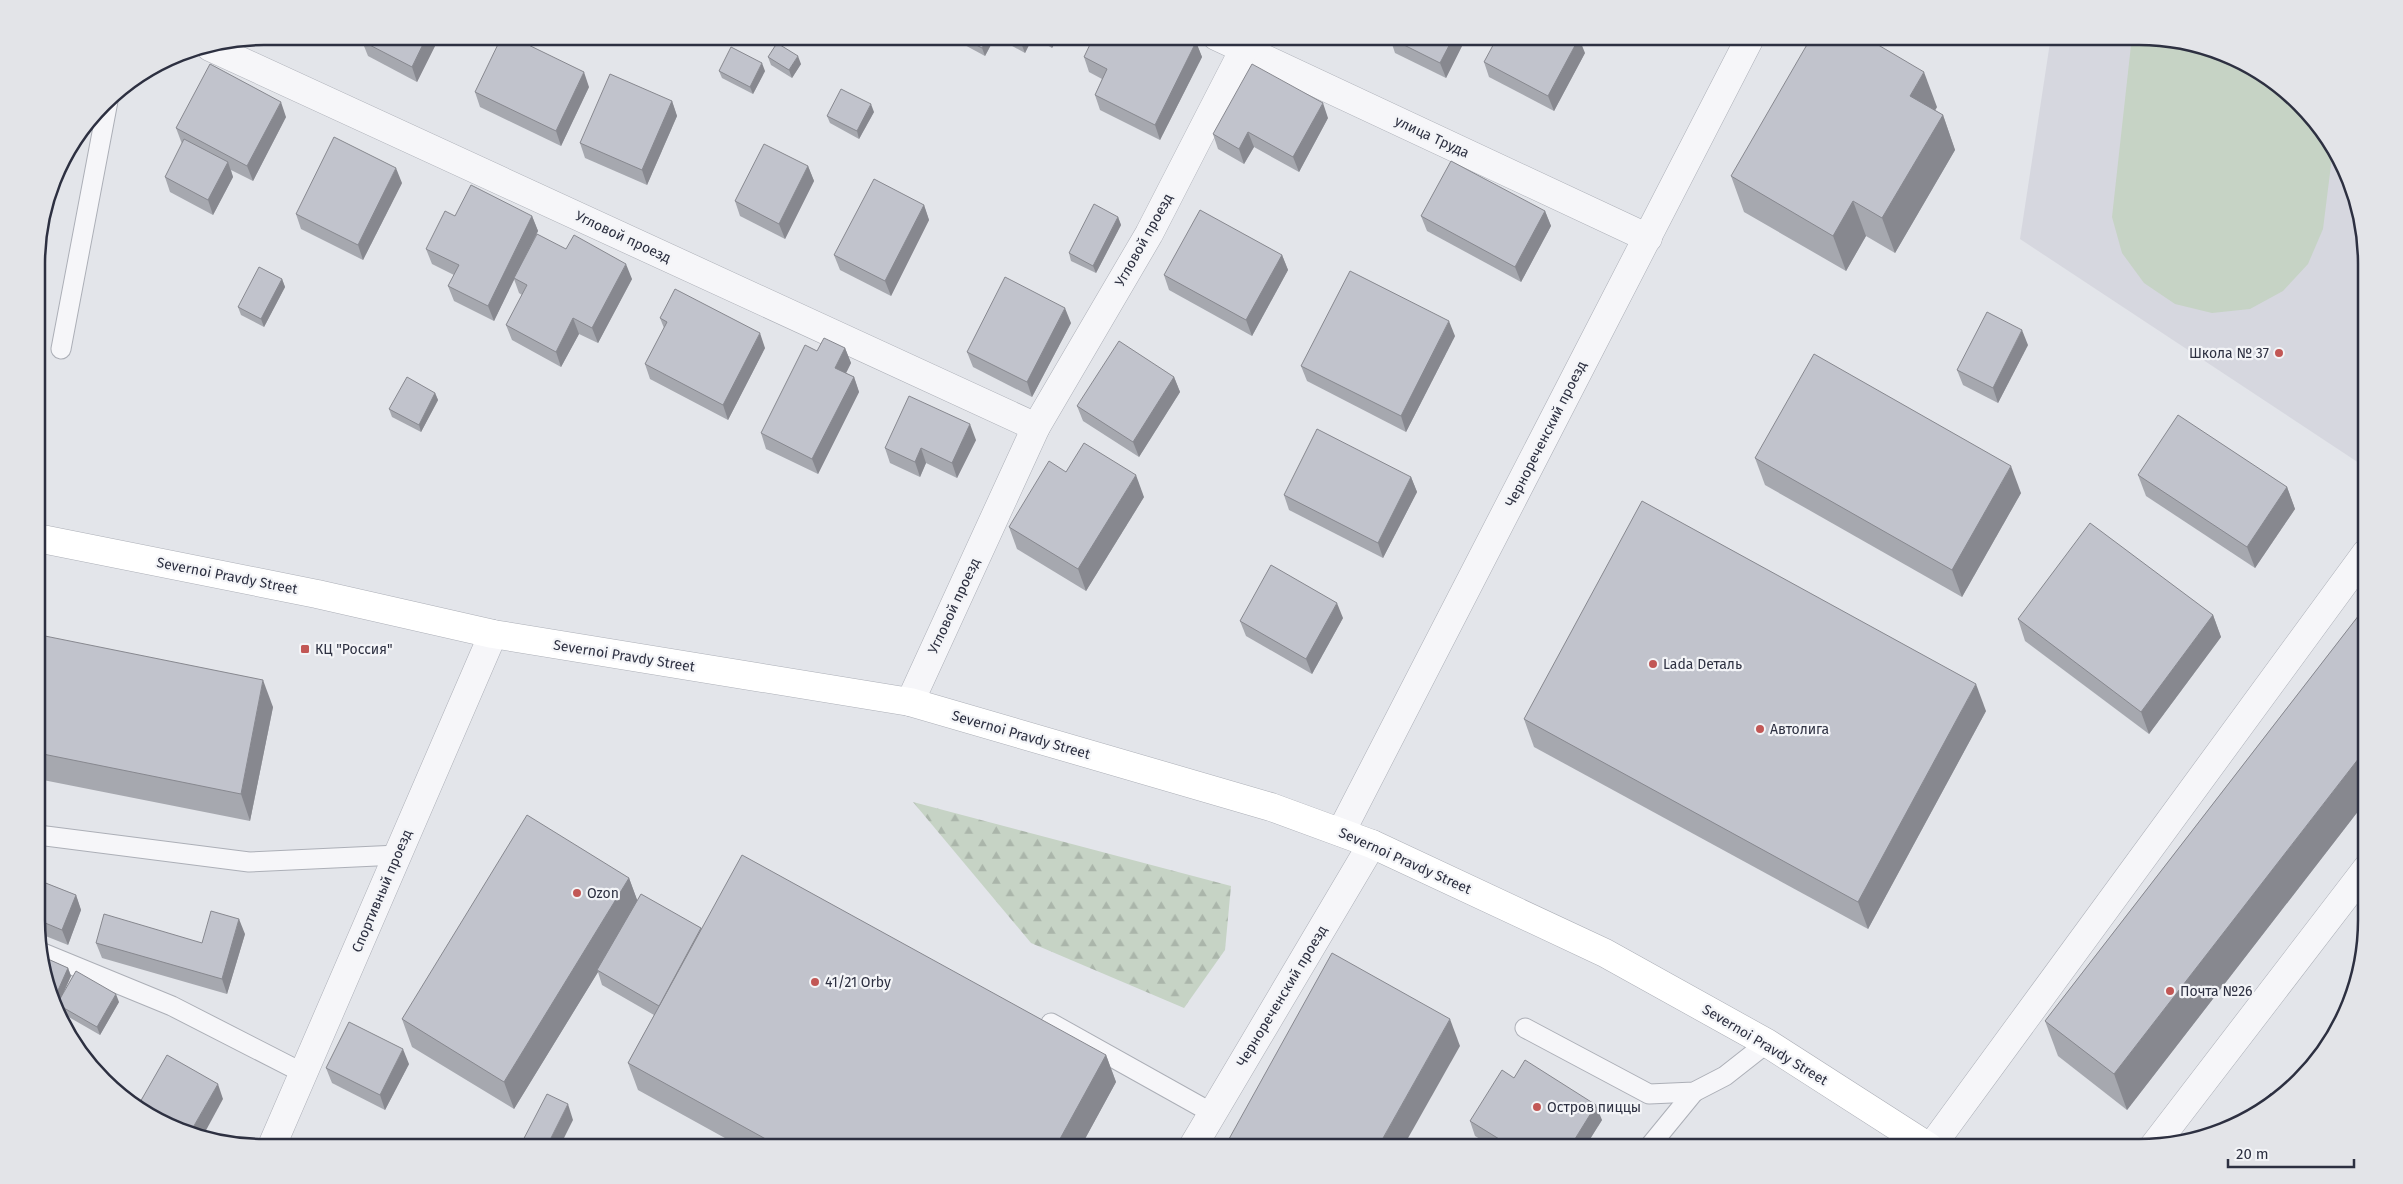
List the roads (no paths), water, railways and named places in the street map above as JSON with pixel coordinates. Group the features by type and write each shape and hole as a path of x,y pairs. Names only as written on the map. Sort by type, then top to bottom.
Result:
{"main road":[{"name":"Severnoi Pravdy Street","path":"45,540 317,594 494,634 910,702 1271,807 1372,844 1604,953 1767,1043 1917,1139"}],"street":[{"name":"улица Труда","path":"1235,45 1648,238"},
{"name":"Чернореченский проезд","path":"1341,832 1746,45"},
{"name":"Угловой проезд","path":"910,702 1036,427 1149,234 1244,49"},
{"name":"Угловой проезд","path":"216,50 1036,427"},
{"path":"1936,1139 2358,564"},
{"name":"Спортивный проезд","path":"275,1139 494,634"},
{"name":"Чернореченский проезд","path":"1197,1139 1372,844"},
{"path":"2160,1138 2358,880"}],"lane":[{"path":"61,349 106,112"},
{"path":"45,837 249,862 398,855"},
{"path":"48,955 172,1006 303,1073"},
{"path":"1052,1023 1212,1113"},
{"path":"1525,1028 1649,1094 1694,1092"},
{"path":"1656,1139 1694,1092 1725,1076 1767,1043"}],"place":[{"name":"Школа № 37","path":"2279,353"},
{"name":"КЦ \"Россия\"","path":"305,649"},
{"name":"Lada Dеталь","path":"1653,664"},
{"name":"Автолига","path":"1760,729"},
{"name":"Ozon","path":"577,893"},
{"name":"41/21 Orby","path":"815,982"},
{"name":"Почта №26","path":"2170,991"},
{"name":"Остров пиццы","path":"1537,1107"}]}
